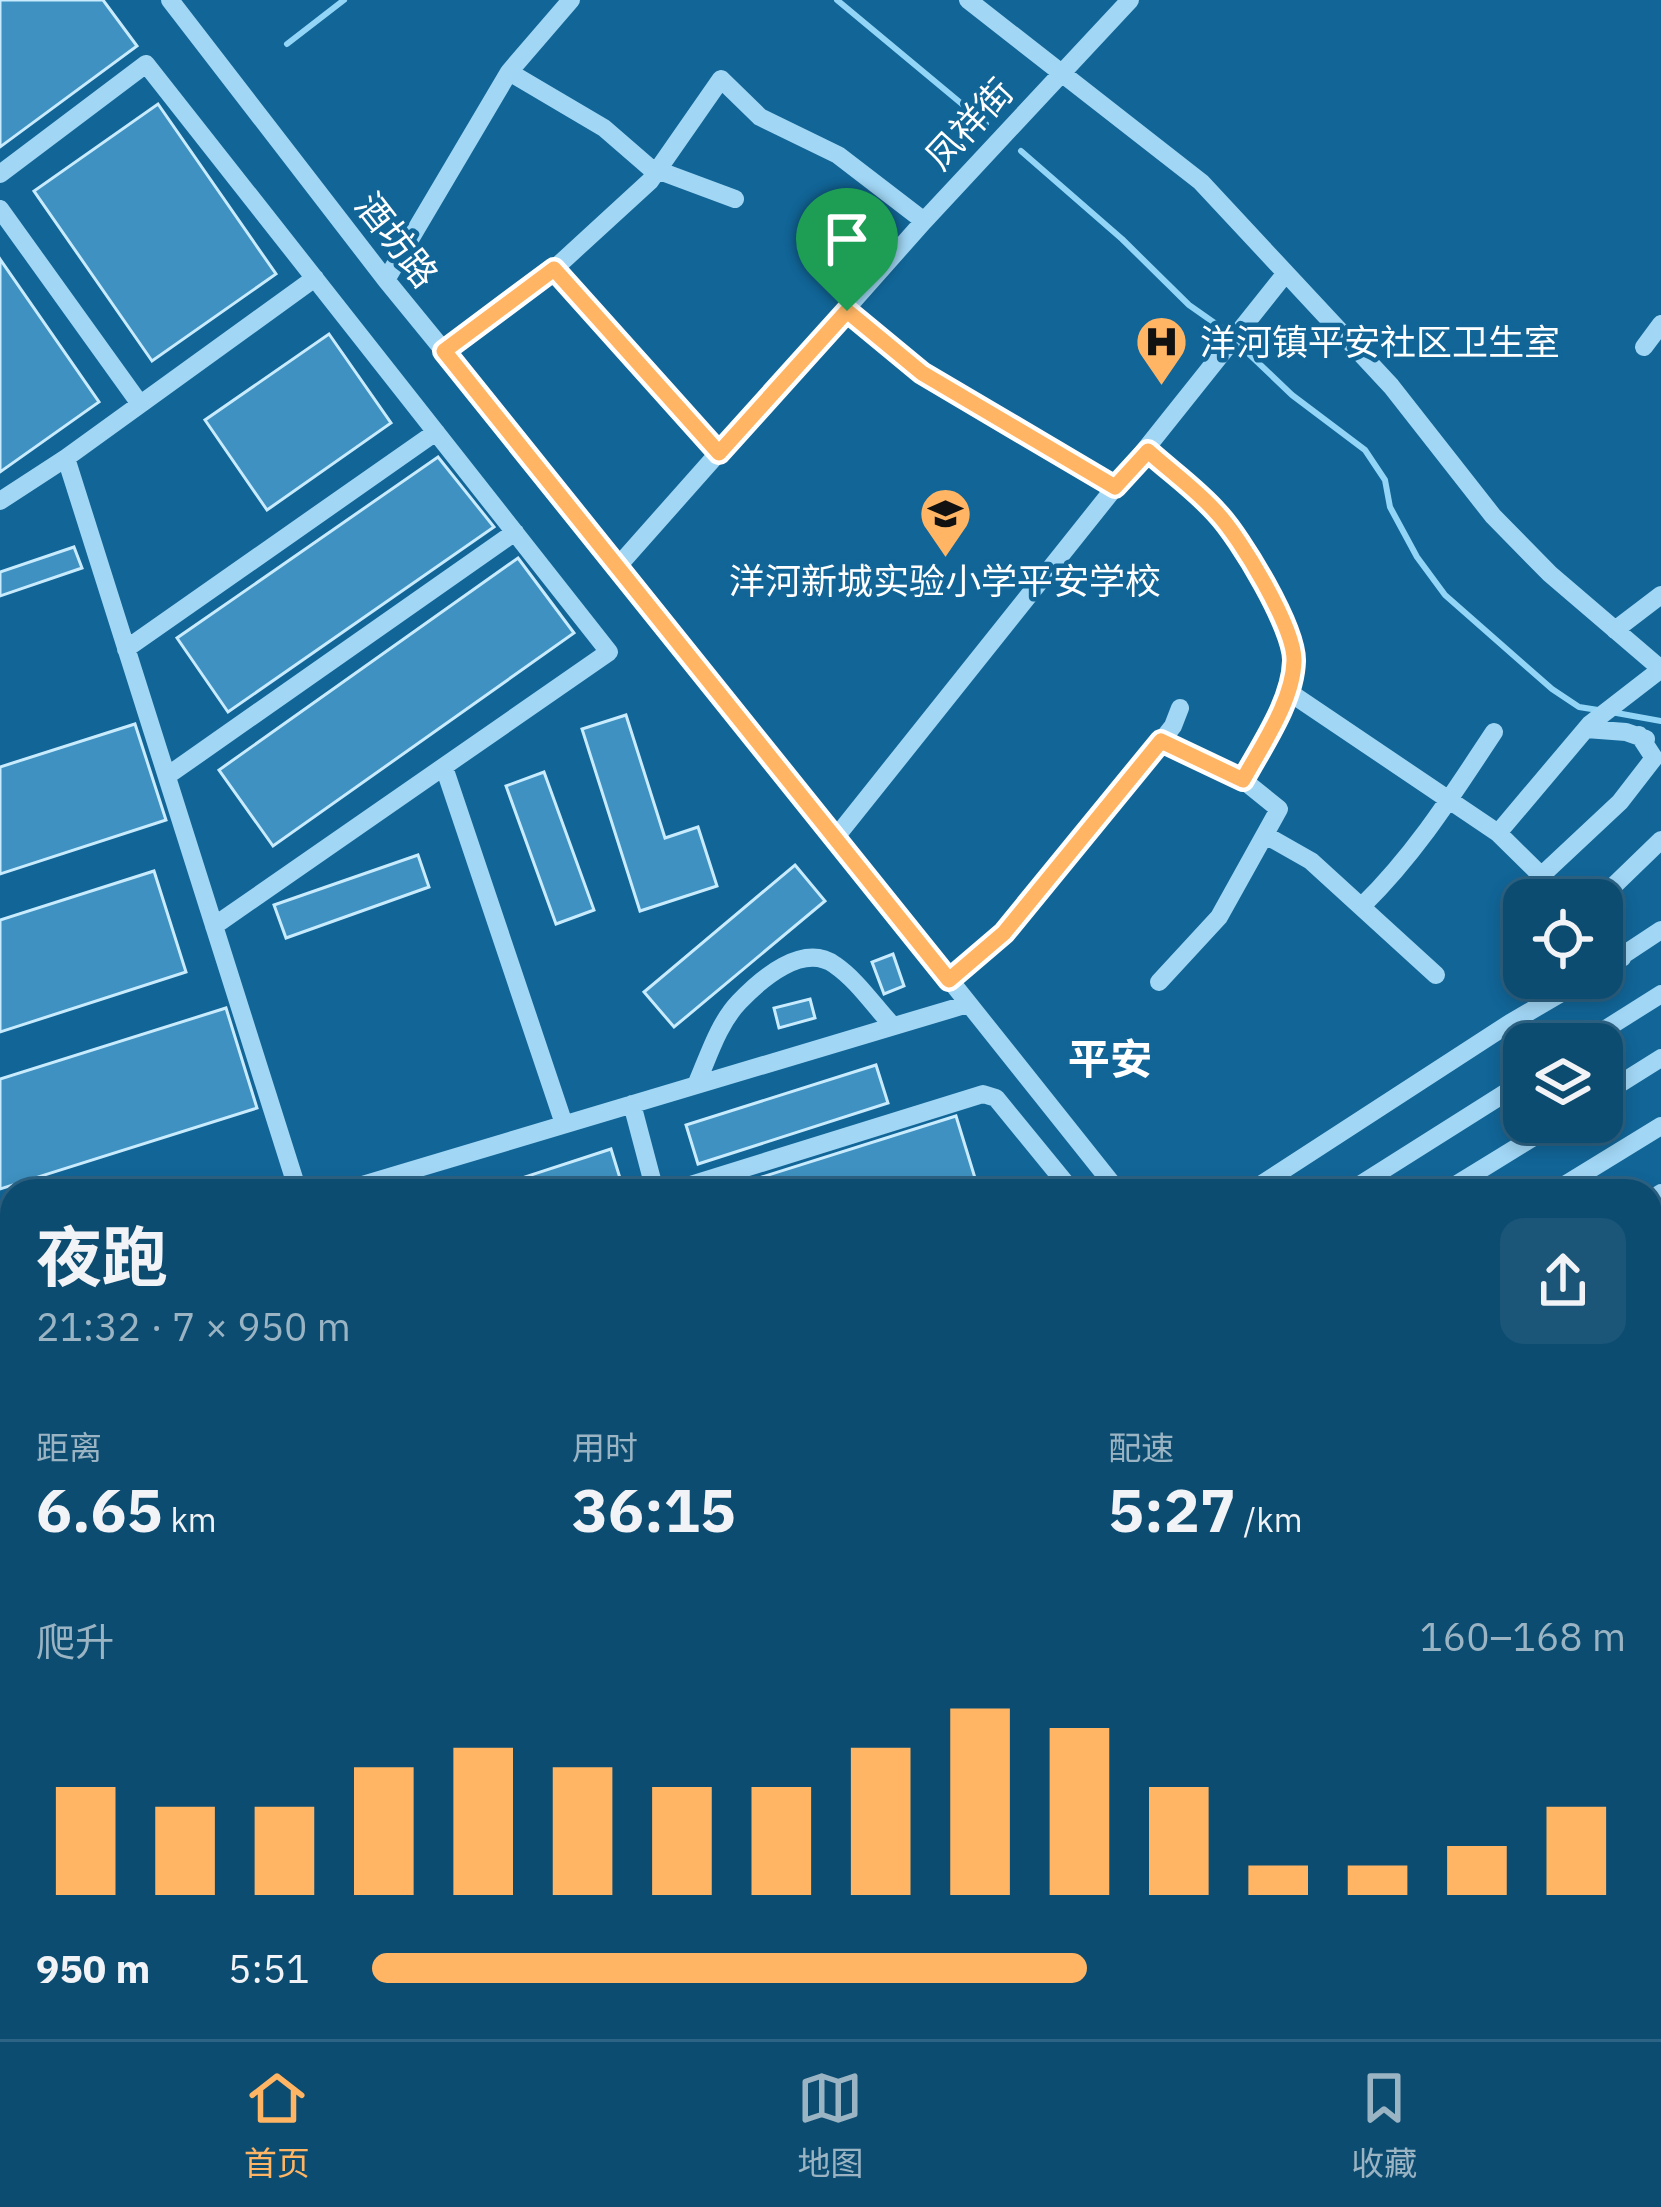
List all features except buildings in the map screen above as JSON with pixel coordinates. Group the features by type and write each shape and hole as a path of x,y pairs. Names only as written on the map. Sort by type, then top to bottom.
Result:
{"street":[{"name":"酒坊路","path":"170,0 386,280 1108,1179"},
{"path":"386,280 508,72 571,0"},
{"path":"968,0 1201,182 1391,386 1493,516 1550,574 1661,669 1598,719 1498,833"},
{"name":"凤祥街","path":"619,565 924,220 1130,0"},
{"path":"0,174 146,64 609,652 214,926"},
{"path":"508,72 604,128 657,170 735,199"},
{"path":"444,351 554,269 650,182 721,79 760,117 838,155 924,220"},
{"path":"0,208 140,404"},
{"path":"554,269 719,453"},
{"path":"836,837 1286,273"},
{"path":"0,501 315,278"},
{"path":"847,311 922,373 1115,487"},
{"path":"1644,347 1661,324"},
{"path":"126,649 436,432"},
{"path":"1148,451 1220,515 1291,640 1294,662 1286,690 1243,780"},
{"path":"66,458 294,1179"},
{"path":"166,776 514,532"},
{"path":"1616,630 1661,595"},
{"path":"1286,690 1498,833 1546,879"},
{"path":"949,980 1004,933 1161,741 1180,708"},
{"path":"1598,719 1661,746"},
{"path":"1362,906 1401,868 1494,732"},
{"path":"1542,875 1620,802 1654,758 1639,735"},
{"path":"1159,982 1219,917 1280,809 1243,780 1161,741"},
{"path":"444,767 564,1124"},
{"path":"1267,836 1311,861 1436,975"},
{"path":"1621,879 1661,840"},
{"path":"1623,957 1661,930"},
{"path":"696,1085 739,1003 794,959 810,957 837,965 893,1026"},
{"path":"1615,1023 1661,994"},
{"path":"1270,1179 1551,999"},
{"path":"382,1179 968,1004"},
{"path":"1623,1082 1661,1058"},
{"path":"710,1179 983,1094 996,1098 1062,1179"},
{"path":"1369,1179 1503,1094"},
{"path":"632,1104 653,1179"},
{"path":"1575,1179 1661,1126"},
{"path":"1465,1179 1524,1143"}],"waterway":[{"path":"287,44 344,0"},
{"path":"837,0 986,124"},
{"path":"1021,151 1189,305 1226,331"},
{"path":"1248,353 1292,395 1365,450 1385,480 1390,507 1417,557 1445,595 1552,689 1579,707 1598,710"},
{"path":"1611,712 1661,721"}],"place":[{"name":"洋河镇平安社区卫生室","path":"1161,388"},
{"name":"洋河新城实验小学平安学校","path":"945,559"}],"district":[{"name":"平安","path":"1110,1059"}],"route":[{"path":"554,269 719,453 847,311 922,373 1115,487 1148,451 1220,515 1291,640 1294,662 1286,690 1243,780 1161,741 1004,933 949,980 444,351 554,269"}]}
